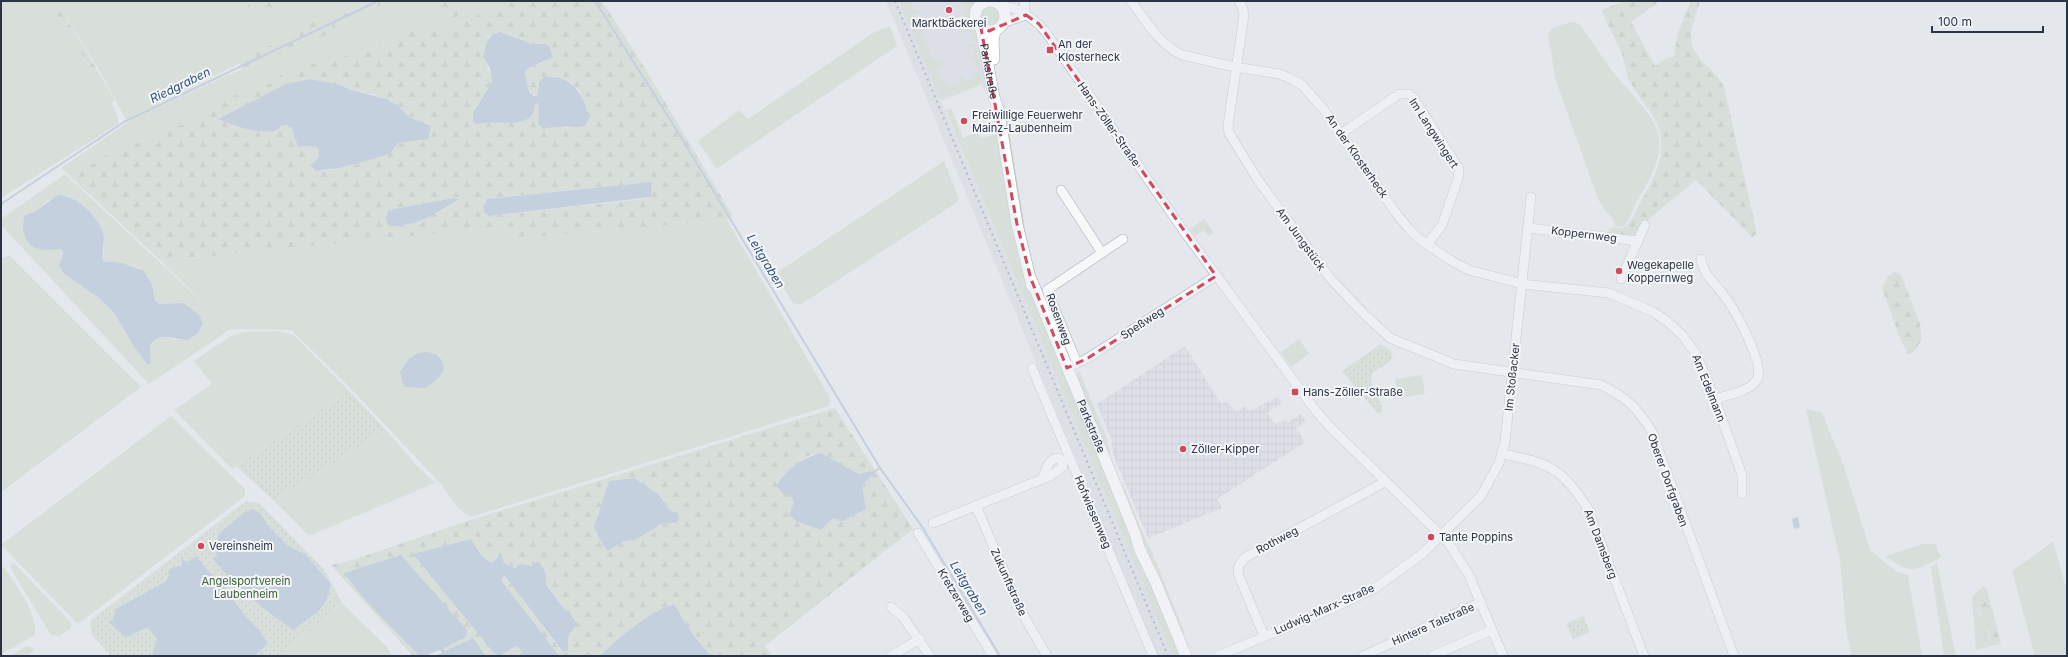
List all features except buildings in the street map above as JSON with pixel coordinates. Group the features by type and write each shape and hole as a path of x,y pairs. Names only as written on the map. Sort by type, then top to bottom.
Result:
{"main road":[{"path":"994,2 1004,11 999,26 989,31 981,28 975,19 977,5 994,2"},
{"name":"Parkstraße","path":"999,26 992,48 999,96 999,113"},
{"name":"Parkstraße","path":"981,28 994,97 999,113 1017,224 1031,279 1032,291 1045,316 1067,368 1136,536 1139,548 1155,581 1186,656"}],"street":[{"path":"999,26 1026,15 1024,1"},
{"name":"An der Klosterheck","path":"1131,1 1156,36 1175,52 1182,55 1235,67 1279,74 1302,85 1324,110 1396,213 1418,238 1469,270 1522,284"},
{"name":"Am Jungstück","path":"1239,1 1244,15 1235,67 1228,133 1258,180 1330,278 1390,338 1454,364 1512,374"},
{"name":"Hans-Zöller-Straße","path":"994,2 1012,7 1035,21 1045,31 1216,276 1316,410 1331,428 1385,482 1442,535 1462,564 1481,602 1503,656"},
{"name":"Im Langwingert","path":"1341,134 1399,94 1409,94 1413,98 1458,169 1458,178 1442,225 1427,245"},
{"path":"1062,190 1102,253"},
{"name":"Im Stoßacker","path":"1442,535 1481,496 1502,454 1531,197"},
{"path":"1621,279 1645,225"},
{"name":"Koppernweg","path":"1528,228 1638,241"},
{"name":"Rosenweg","path":"1077,363 1047,290 1123,239"},
{"path":"1701,259 1708,277 1730,304 1752,347 1757,364 1758,377 1753,384 1743,390 1715,399"},
{"name":"Speßweg","path":"1067,368 1216,276"},
{"name":"Am Edelmann","path":"1522,284 1601,291 1653,312 1683,336 1696,354 1715,399 1742,476 1742,494"},
{"name":"Hofwiesenweg","path":"1032,368 1067,462 1153,656"},
{"name":"Oberer Dorfgraben","path":"1512,374 1601,385 1618,393 1633,405 1643,417 1652,432 1734,656"},
{"name":"Am Damsberg","path":"1502,454 1546,464 1560,474 1578,493 1588,509 1644,656"},
{"path":"933,523 1042,479 1049,463 1053,459 1060,459 1067,462"},
{"name":"Rothweg","path":"1264,636 1239,576 1238,567 1241,561 1385,482"},
{"name":"Zukunftstraße","path":"976,506 1022,613 1047,656"},
{"name":"Kretzerweg","path":"918,534 991,655"},
{"name":"Ludwig-Marx-Straße","path":"1218,656 1375,588 1422,554 1442,535"},
{"name":"Hintere Talstraße","path":"1363,656 1481,602"},
{"path":"891,606 903,617 930,656"},
{"path":"1432,656 1492,630"},
{"path":"891,656 920,640"}],"highlighted area":[{"path":"1026,15 1039,24 1216,276 1088,358 1067,368 1031,279 1017,224 981,28 989,31"}],"shaded area":[{"path":"886,1 969,1 988,88 983,89 982,84 941,101 1173,656 1158,656"},
{"name":"Zöller-Kipper","path":"1185,346 1221,404 1226,401 1236,412 1246,406 1249,411 1278,397 1282,403 1267,413 1275,424 1286,420 1288,422 1301,414 1306,422 1296,428 1305,442 1217,499 1222,508 1148,538 1113,454 1111,438 1097,404"}],"green space":[{"path":"1,1 49,1 112,104 118,118 118,124 1,198"},
{"path":"49,1 56,1 115,100 112,104"},
{"path":"56,1 249,1 247,8 264,11 275,5 288,5 293,1 372,1 337,17 327,17 308,23 296,18 292,34 246,58 240,63 126,120 103,77"},
{"path":"249,1 293,1 288,5 275,5 263,10 253,11 247,8"},
{"path":"372,1 389,1 335,24 334,30 318,39 242,69 240,63 246,58 292,34 296,18 303,17 308,23 327,17 337,17"},
{"path":"389,1 435,1 436,6 459,16 454,1 515,1 452,25 425,32 414,30 372,50 302,66 284,73 264,87 226,98 205,114 165,132 108,154 77,174 75,181 61,168 131,120 223,77 318,39 335,24"},
{"path":"435,1 454,1 459,16 447,19 436,6"},
{"path":"515,1 602,1 638,57 733,216 727,220 519,238 515,226 161,261 75,181 77,174 108,154 165,132 205,114 226,98 264,87 284,73 302,66 372,50 414,30 425,32 452,25","holes":["497,32 507,34 527,43 538,44 553,57 526,70 525,80 531,94 538,95 539,82 552,76 567,81 579,90 588,114 568,128 538,123 538,103 534,105 534,111 502,124 488,122 477,124 473,122 473,111 492,82 484,58 484,52 489,36","310,79 366,92 384,98 394,104 408,117 418,122 429,124 431,133 429,139 398,143 384,156 340,168 323,171 313,170 311,168 312,164 319,156 319,150 316,146 298,147 291,127 287,125 262,132 237,126 286,84","652,182 651,198 489,216 485,202 487,199","453,198 459,199 437,214 386,215 389,210"]},
{"path":"899,1 910,1 913,11 919,9 919,12 914,14 934,62 939,60 943,63 943,66 937,70 942,82 948,81 949,85 960,83 959,78 963,76 966,81 973,79 972,74 977,73 975,60 970,60 970,58 974,57 973,46 968,47 967,44 976,43 982,84 941,100"},
{"path":"961,1 975,1 973,10 966,16"},
{"path":"1624,1 1660,1 1631,22 1655,66 1667,58 1674,56 1677,35 1691,1 1700,1 1692,29 1692,45 1695,52 1716,75 1724,87 1757,234 1752,237 1696,180 1643,224 1638,236 1609,235 1608,229 1614,227 1622,228 1631,220 1658,166 1661,150 1659,129 1655,120 1628,78 1622,54 1602,10"},
{"path":"990,6 997,9 1000,16 997,23 990,26 983,23 980,16 983,9"},
{"path":"1574,22 1579,24 1613,72 1647,112 1657,129 1659,137 1660,146 1653,172 1624,226 1616,227 1612,218 1598,199 1556,81 1548,36 1551,29"},
{"path":"969,25 976,28 982,40 972,41 970,31 965,31"},
{"path":"890,26 897,46 716,169 698,141 739,110 748,119 873,33"},
{"path":"1003,94 1025,230 1035,274 1059,334 1070,356 1066,355 1033,273 1024,243 1011,164"},
{"path":"951,108 963,138 978,132 981,138 998,134 1014,227 1182,656 1173,656 1171,652 958,140 946,110"},
{"path":"944,161 959,199 956,203 800,305 793,303 775,274"},
{"path":"65,174 213,312 161,261 516,226 520,238 727,220 830,398 829,406 471,517 461,510 442,485 384,423 291,330 231,329 149,384 1,225 1,219","holes":["67,195 91,213 100,226 104,239 103,261 123,263 140,268 153,289 155,300 159,304 184,303 199,315 203,323 198,333 181,340 164,336 158,337 150,345 151,363 150,365 147,364 136,350 114,313 99,298 64,274 60,258 63,252 26,215 34,212 47,201","429,352 440,358 400,371 405,363 415,355"]},
{"path":"1204,219 1214,233 1209,236 1203,230 1195,236 1190,229"},
{"path":"9,255 141,387 1,492 1,259"},
{"path":"1895,272 1901,275 1920,324 1922,340 1913,353 1908,354 1900,339 1882,288 1888,276"},
{"path":"279,331 295,336 349,391 232,469 174,410 212,384 194,361 229,337 243,332"},
{"path":"1299,339 1309,354 1291,367 1281,352"},
{"path":"1381,344 1390,350 1393,356 1390,361 1374,372 1372,376 1372,385 1383,410 1380,413 1377,413 1342,371"},
{"path":"1079,370 1106,436 1110,454 1118,473 1076,377"},
{"path":"1422,375 1425,394 1398,398 1395,379"},
{"path":"349,391 386,430 274,501 236,466"},
{"path":"835,408 913,529 765,646 772,656 711,656 693,635 674,604 655,612 645,619 600,656 559,656 500,580 504,575 562,652 565,610 547,586 545,571 538,562 529,566 521,567 509,565 504,563 501,554 497,556 493,563 482,556 471,539 413,554 510,651 517,646 525,656 486,656 473,638 445,651 444,648 465,637 382,561 344,573 364,599 419,656 413,656 331,565 353,560 467,521","holes":["821,453 859,474 871,471 873,474 821,529 794,502 781,476 808,456","659,495 668,508 675,511 675,523 661,524 634,540 624,541 608,550 597,514 603,502"]},
{"path":"1806,409 1822,413 1844,466 1870,550 1897,572 1908,575 1922,656 1851,656 1846,627 1840,561"},
{"path":"171,416 245,489 245,496 78,624 1,545"},
{"path":"386,430 418,467 435,483 309,536 274,501"},
{"path":"1123,485 1149,545 1184,634 1180,631 1122,490"},
{"name":"Angelsportverein Laubenheim","path":"246,501 259,503 324,569 342,603 280,656 111,656 92,635 90,621"},
{"path":"2053,542 2067,591 2067,656 2035,656 2012,571"},
{"path":"1923,544 1935,544 1941,557 1925,566 1913,569 1900,566 1885,556"},
{"path":"14,563 71,623 71,628 59,636 51,635 10,567"},
{"path":"1937,563 1956,656 1944,656 1931,567"},
{"path":"1,564 12,579 29,608 35,627 35,635 1,654"},
{"path":"1983,586 1987,589 1980,592 1977,610 1986,623 1991,646 1976,650 1972,597"},
{"path":"1987,589 2001,644 1991,646 1987,627 1976,605 1977,596"},
{"path":"342,603 387,647 392,656 280,656"},
{"path":"1583,616 1590,632 1573,639 1566,624"},
{"path":"27,646 35,649 27,656 10,656"}],"water":[{"path":"500,32 532,44 545,44 549,46 553,57 531,67 525,72 529,92 534,96 538,95 539,82 545,77 562,79 569,83 580,94 589,117 585,126 553,127 543,129 538,123 539,106 537,103 534,105 533,113 528,119 521,122 477,124 473,122 473,112 492,82 490,68 483,57 486,45 492,35"},
{"path":"310,79 340,85 349,89 386,99 397,105 409,117 431,126 429,139 398,143 391,152 384,156 340,168 315,171 311,166 319,156 319,150 315,146 298,147 291,127 287,125 281,126 277,130 261,132 232,125 218,119 286,84"},
{"path":"652,182 651,197 489,216 484,212 483,207 487,199"},
{"path":"58,195 64,195 78,202 97,220 104,236 103,261 123,263 144,271 152,284 155,300 159,304 184,303 199,315 203,323 198,333 188,340 163,337 154,340 150,345 151,363 149,365 147,364 136,350 114,313 99,298 64,274 59,266 63,252 61,249 41,250 34,247 26,240 23,230 25,215 34,212"},
{"path":"453,198 459,199 417,222 399,226 389,226 387,222 386,216 389,210"},
{"path":"424,352 436,355 443,362 444,366 441,375 425,388 404,387 400,372 402,368 413,356"},
{"path":"821,453 859,474 871,471 873,474 862,486 866,509 843,521 833,518 821,530 798,522 789,515 794,502 790,495 782,493 777,486 784,475 795,465"},
{"path":"634,478 659,495 668,508 677,514 679,520 675,523 661,524 634,540 624,541 608,551 600,540 594,527 609,481"},
{"path":"252,509 260,513 270,528 288,546 305,554 331,584 326,600 318,611 293,630 240,588 213,559 217,556 214,548 219,544 218,534 245,512"},
{"path":"1798,517 1800,527 1794,529 1792,519"},
{"path":"471,539 482,556 492,563 501,553 504,563 515,568 520,564 531,566 538,561 545,571 547,586 565,610 569,611 577,624 568,636 568,650 563,652 504,575 501,580 559,656 525,656 517,646 499,656 494,653 413,554"},
{"path":"401,555 467,630 466,637 444,648 445,651 473,638 486,656 435,656 442,653 440,650 425,656 419,656 364,599 344,573"},
{"path":"196,556 209,572 224,586 245,616 260,631 268,644 254,656 152,656 157,638 148,628 126,637 109,623 113,619 116,609 165,582 169,576 168,572 172,568 182,565 181,559 187,562"},
{"path":"674,604 693,635 711,656 600,656 645,619 655,612"}],"waterway":[{"name":"Riedgraben","path":"1,204 124,122 378,1"},
{"name":"Leitgraben","path":"595,1 681,137 880,468 923,528 1000,656"},
{"path":"872,473 880,468"}],"railway":[{"path":"895,1 1168,656"}],"place":[{"name":"Marktbäckerei","path":"949,10"},
{"name":"An der Klosterheck","path":"1050,50"},
{"name":"Freiwillige Feuerwehr Mainz-Laubenheim","path":"964,121"},
{"name":"Wegekapelle Koppernweg","path":"1619,271"},
{"name":"Hans-Zöller-Straße","path":"1295,392"},
{"name":"Zöller-Kipper","path":"1183,449"},
{"name":"Tante Poppins","path":"1431,537"},
{"name":"Vereinsheim","path":"201,546"}]}
